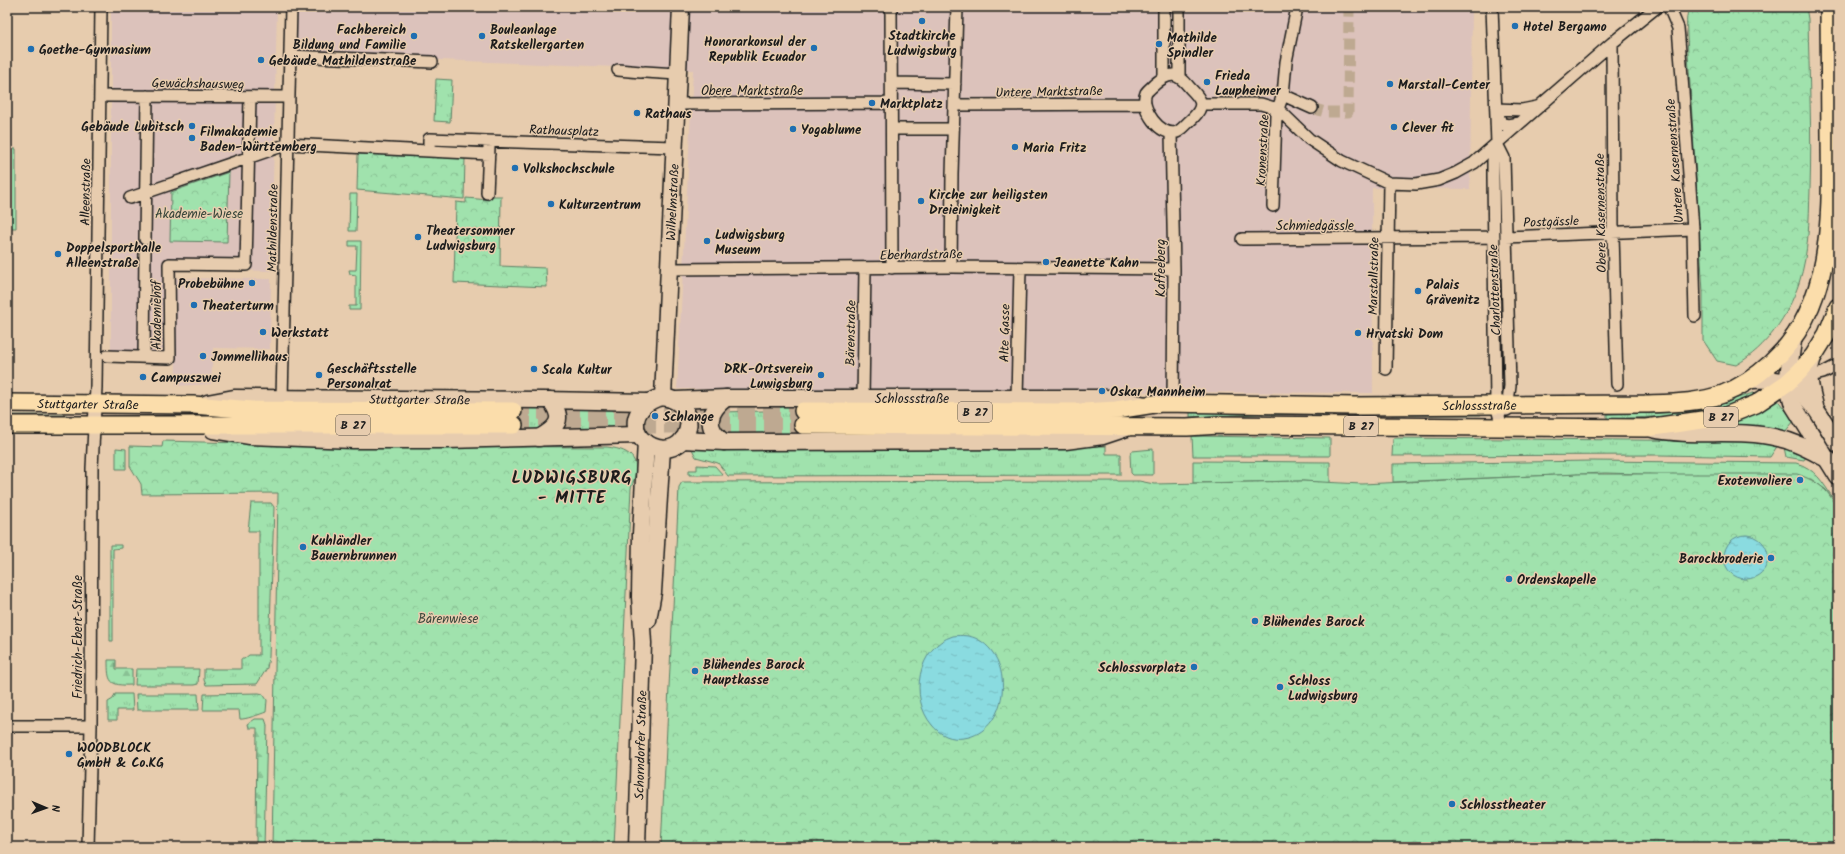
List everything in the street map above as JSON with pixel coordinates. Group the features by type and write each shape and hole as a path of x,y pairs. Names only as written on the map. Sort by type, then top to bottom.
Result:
{"main road":[{"name":"Wilhelmstraße","path":"669,398 669,269 681,7"},
{"name":"B 27","path":"1793,341 1799,332 1816,292 1824,267 1828,239 1831,175 1829,7"},
{"name":"B 27","path":"1787,383 1814,355 1827,334 1838,307"},
{"name":"Schlossstraße","path":"1787,383 1756,404 1723,417 1646,428 1227,425 1132,427 803,418 1083,412 1116,410 1147,405 1173,404 1355,406 1645,404 1693,401 1723,394 1750,380 1776,359 1793,341"},
{"path":"1793,341 1787,383 1793,405 1829,460 1838,477"},
{"path":"1814,355 1809,369 1809,377 1816,410"},
{"path":"1750,380 1770,380 1787,383 1800,391 1816,410 1838,444"},
{"name":"Stuttgarter Straße","path":"193,405 234,398 647,402"},
{"path":"654,398 669,398 685,409 689,418 689,427 682,440 673,447 662,449 657,448 642,439 638,416 641,408 647,402 654,398"},
{"name":"Schlossstraße","path":"669,398 1114,398 1147,405"},
{"path":"724,442 714,434 710,421 715,409 726,398"},
{"path":"539,438 555,428 558,420 556,407 550,400"},
{"name":"Stuttgarter Straße","path":"7,403 193,405 252,410 513,418 191,426 7,425"},
{"name":"Stuttgarter Straße","path":"191,426 250,436 266,437 447,440 539,438 642,439"},
{"name":"Schlossstraße","path":"682,440 724,442 1065,441 1103,436 1132,427"},
{"path":"1646,428 1680,434 1748,434 1777,438 1798,444 1829,460"},
{"name":"Schorndorfer Straße","path":"637,847 643,644 640,590 642,439"},
{"name":"Schorndorfer Straße","path":"643,644 653,592 662,449"}],"street":[{"name":"Alleenstraße","path":"94,426 96,404 101,7"},
{"name":"Mathildenstraße","path":"282,399 291,7"},
{"path":"891,7 892,268"},
{"path":"951,267 957,7"},
{"path":"1164,7 1164,76"},
{"path":"1179,7 1180,77 1199,97 1201,104 1199,112 1178,132 1171,133 1164,130 1147,114 1144,104 1146,92 1164,76 1180,77"},
{"name":"Kronenstraße","path":"1273,206 1276,114 1283,95 1286,62 1297,7"},
{"path":"1492,7 1497,144"},
{"path":"1201,104 1261,104 1278,109 1315,144 1342,161 1389,183 1416,184 1439,180 1474,163 1612,43 1657,7"},
{"name":"Untere Kasernenstraße","path":"1669,7 1678,28 1693,229 1695,316"},
{"name":"Obere Kasernenstraße","path":"1612,43 1613,233 1617,384"},
{"path":"290,56 432,62"},
{"path":"618,70 677,74"},
{"path":"891,83 955,84"},
{"path":"1283,95 1312,108"},
{"name":"Gewächshausweg","path":"107,96 288,97"},
{"path":"145,239 147,96"},
{"name":"Akademiehof","path":"107,356 170,358 169,264 246,265 250,157 250,97"},
{"name":"Obere Marktstraße","path":"677,104 892,104"},
{"name":"Untere Marktstraße","path":"954,105 1144,104"},
{"path":"1496,109 1522,110 1537,107"},
{"path":"1496,109 1502,123 1507,125 1520,123"},
{"path":"892,129 953,129"},
{"name":"Kaffeeberg","path":"1171,133 1174,269 1173,404"},
{"name":"Rathausplatz","path":"429,151 429,139 675,147"},
{"path":"486,193 490,141"},
{"path":"130,198 288,144 489,154"},
{"name":"Charlottenstraße","path":"1497,144 1504,158 1510,386 1502,404"},
{"name":"Charlottenstraße","path":"1497,144 1493,161 1494,237 1502,428"},
{"name":"Marstallstraße","path":"1386,369 1389,183"},
{"name":"Postgässle","path":"1506,237 1693,229"},
{"path":"1388,238 1494,237"},
{"name":"Schmiedgässle","path":"1242,239 1388,238"},
{"name":"Akademiehof","path":"144,357 145,250"},
{"name":"Eberhardstraße","path":"669,269 865,269 951,267 1174,269"},
{"name":"Alte Gasse","path":"1017,398 1020,268"},
{"name":"Bärenstraße","path":"863,398 865,269"},
{"path":"1787,383 1823,373 1838,365"},
{"name":"Friedrich-Ebert-Straße","path":"88,847 91,726 92,468 94,426"},
{"path":"7,726 91,726"}],"shaded area":[{"name":"Filmakademie Baden-Württemberg","path":"111,7 277,7 271,271 174,269 174,361 111,360"},
{"path":"294,7 1472,7 1470,189 1372,188 1373,393 677,389 693,70 292,54"},
{"path":"175,278 271,279 270,349 213,348 211,384 176,386"}],"green space":[{"path":"1690,7 1806,7 1808,19 1811,168 1809,224 1805,260 1799,283 1789,307 1775,330 1767,340 1747,358 1736,365 1717,361 1703,340 1703,292 1687,37 1687,17"},
{"path":"436,79 452,80 450,122 434,121"},
{"path":"7,149 16,149 16,228 7,228"},
{"path":"358,154 465,158 464,199 357,190"},
{"name":"Akademie-Wiese","path":"229,172 227,242 170,241 171,192"},
{"path":"350,194 357,194 356,231 349,231"},
{"path":"489,196 501,196 500,266 546,268 547,287 454,283 456,202 466,203 466,198 489,200"},
{"path":"349,241 361,241 360,310 349,310 349,306 356,306 356,275 350,274 349,270 356,270 357,246 349,246"},
{"path":"1757,392 1758,394 1720,410 1679,416 1607,419 1607,414 1664,413 1698,410 1713,407"},
{"path":"1776,398 1794,421 1784,433 1710,425"},
{"path":"562,405 615,410 615,428 562,428"},
{"path":"789,405 800,405 799,436 726,435 719,433 718,414 721,412 766,411"},
{"path":"514,406 545,406 553,416 546,428 514,434"},
{"path":"709,410 708,433 702,434 691,430 693,411"},
{"path":"1190,411 1328,412 1328,415 1259,414 1190,417"},
{"path":"1391,412 1479,413 1481,415 1391,415"},
{"path":"7,415 67,415 67,418 7,418"},
{"path":"1192,436 1330,438 1330,456 1193,456"},
{"path":"1393,438 1753,441 1778,445 1770,457 1660,455 1392,456"},
{"name":"Bärenwiese","path":"163,441 358,446 607,447 624,451 629,454 633,459 636,471 631,488 614,847 272,847 278,493 142,494 141,484 130,466 130,446 162,447"},
{"path":"1106,446 1106,454 1121,454 1121,475 728,476 718,463 696,457 691,447 1061,447"},
{"path":"1784,447 1806,457 1804,460 1786,457"},
{"path":"116,448 126,449 126,469 116,469"},
{"path":"1153,449 1153,475 1133,475 1131,473 1130,454 1132,451"},
{"path":"1193,461 1330,462 1330,483 1302,481 1193,483"},
{"path":"1591,461 1796,463 1803,465 1813,472 1833,498 1825,489 1811,479 1605,473 1393,482 1393,464"},
{"path":"697,465 715,466 723,475 689,475 689,470 697,470"},
{"name":"Blühendes Barock","path":"1578,474 1797,474 1812,480 1827,492 1835,504 1838,512 1838,847 661,847 679,487 682,482 1139,481 1154,484 1302,481 1362,484"},
{"path":"251,503 271,503 274,507 269,657 267,668 257,684 206,685 204,680 204,669 241,669 241,659 244,659 249,655 259,655 259,531 248,531"},
{"path":"110,545 121,545 121,548 113,549 113,641 110,641"},
{"path":"108,660 116,660 116,669 132,669 132,685 119,685 111,681"},
{"path":"136,669 199,669 198,684 135,685"},
{"path":"115,694 132,694 133,710 117,710 117,720 108,720 108,702 113,699"},
{"path":"136,694 198,694 199,710 137,710"},
{"path":"204,694 263,694 267,700 266,712 253,717 240,719 239,710 203,710"},
{"path":"255,719 265,719 267,725 264,847 256,847 257,728 249,728 248,724"}],"water":[{"path":"1746,535 1758,539 1764,545 1768,557 1764,569 1758,575 1746,579 1734,575 1728,569 1724,557 1728,545 1734,539"},
{"path":"953,636 973,637 991,650 998,663 1002,679 1002,695 998,710 990,723 979,733 964,738 946,736 932,725 925,714 919,688 920,674 924,662 931,651 941,642"}],"tunnel":[{"path":"1312,108 1325,112 1348,112 1349,7"},
{"path":"513,411 803,411"},
{"path":"514,425 803,425"}],"place":[{"name":"Stadtkirche Ludwigsburg","path":"922,21"},
{"name":"Hotel Bergamo","path":"1515,26"},
{"name":"Fachbereich Bildung und Familie","path":"414,36"},
{"name":"Bouleanlage Ratskellergarten","path":"482,36"},
{"name":"Mathilde Spindler","path":"1159,44"},
{"name":"Honorarkonsul der Republik Ecuador","path":"814,48"},
{"name":"Goethe-Gymnasium","path":"31,49"},
{"name":"Gebäude Mathildenstraße","path":"261,60"},
{"name":"Frieda Laupheimer","path":"1207,82"},
{"name":"Marstall-Center","path":"1390,84"},
{"name":"Marktplatz","path":"872,103"},
{"name":"Rathaus","path":"637,113"},
{"name":"Gebäude Lubitsch","path":"192,126"},
{"name":"Clever fit","path":"1394,127"},
{"name":"Yogablume","path":"793,129"},
{"name":"Filmakademie Baden-Württemberg","path":"192,138"},
{"name":"Maria Fritz","path":"1015,147"},
{"name":"Volkshochschule","path":"515,168"},
{"name":"Kirche zur heiligsten Dreieinigkeit","path":"921,201"},
{"name":"Kulturzentrum","path":"551,204"},
{"name":"Theatersommer Ludwigsburg","path":"418,237"},
{"name":"Ludwigsburg Museum","path":"707,241"},
{"name":"Doppelsporthalle Alleenstraße","path":"58,254"},
{"name":"Jeanette Kahn","path":"1046,262"},
{"name":"Probebühne","path":"252,283"},
{"name":"Palais Grävenitz","path":"1418,291"},
{"name":"Theaterturm","path":"194,305"},
{"name":"Werkstatt","path":"263,332"},
{"name":"Hrvatski Dom","path":"1358,333"},
{"name":"Jommellihaus","path":"203,356"},
{"name":"Scala Kultur","path":"534,369"},
{"name":"Geschäftsstelle Personalrat","path":"319,375"},
{"name":"DRK-Ortsverein Luwigsburg","path":"821,375"},
{"name":"Campuszwei","path":"143,377"},
{"name":"Oskar Mannheim","path":"1102,391"},
{"name":"Schlange","path":"655,416"},
{"name":"Exotenvoliere","path":"1800,480"},
{"name":"Kuhländler Bauernbrunnen","path":"303,547"},
{"name":"Barockbroderie","path":"1771,558"},
{"name":"Ordenskapelle","path":"1509,579"},
{"name":"Blühendes Barock","path":"1255,621"},
{"name":"Schlossvorplatz","path":"1194,667"},
{"name":"Blühendes Barock Hauptkasse","path":"695,671"},
{"name":"Schloss Ludwigsburg","path":"1280,687"},
{"name":"WOODBLOCK GmbH & Co.KG","path":"69,754"},
{"name":"Schlosstheater","path":"1452,804"}],"district":[{"name":"LUDWIGSBURG - MITTE","path":"572,487"}]}
